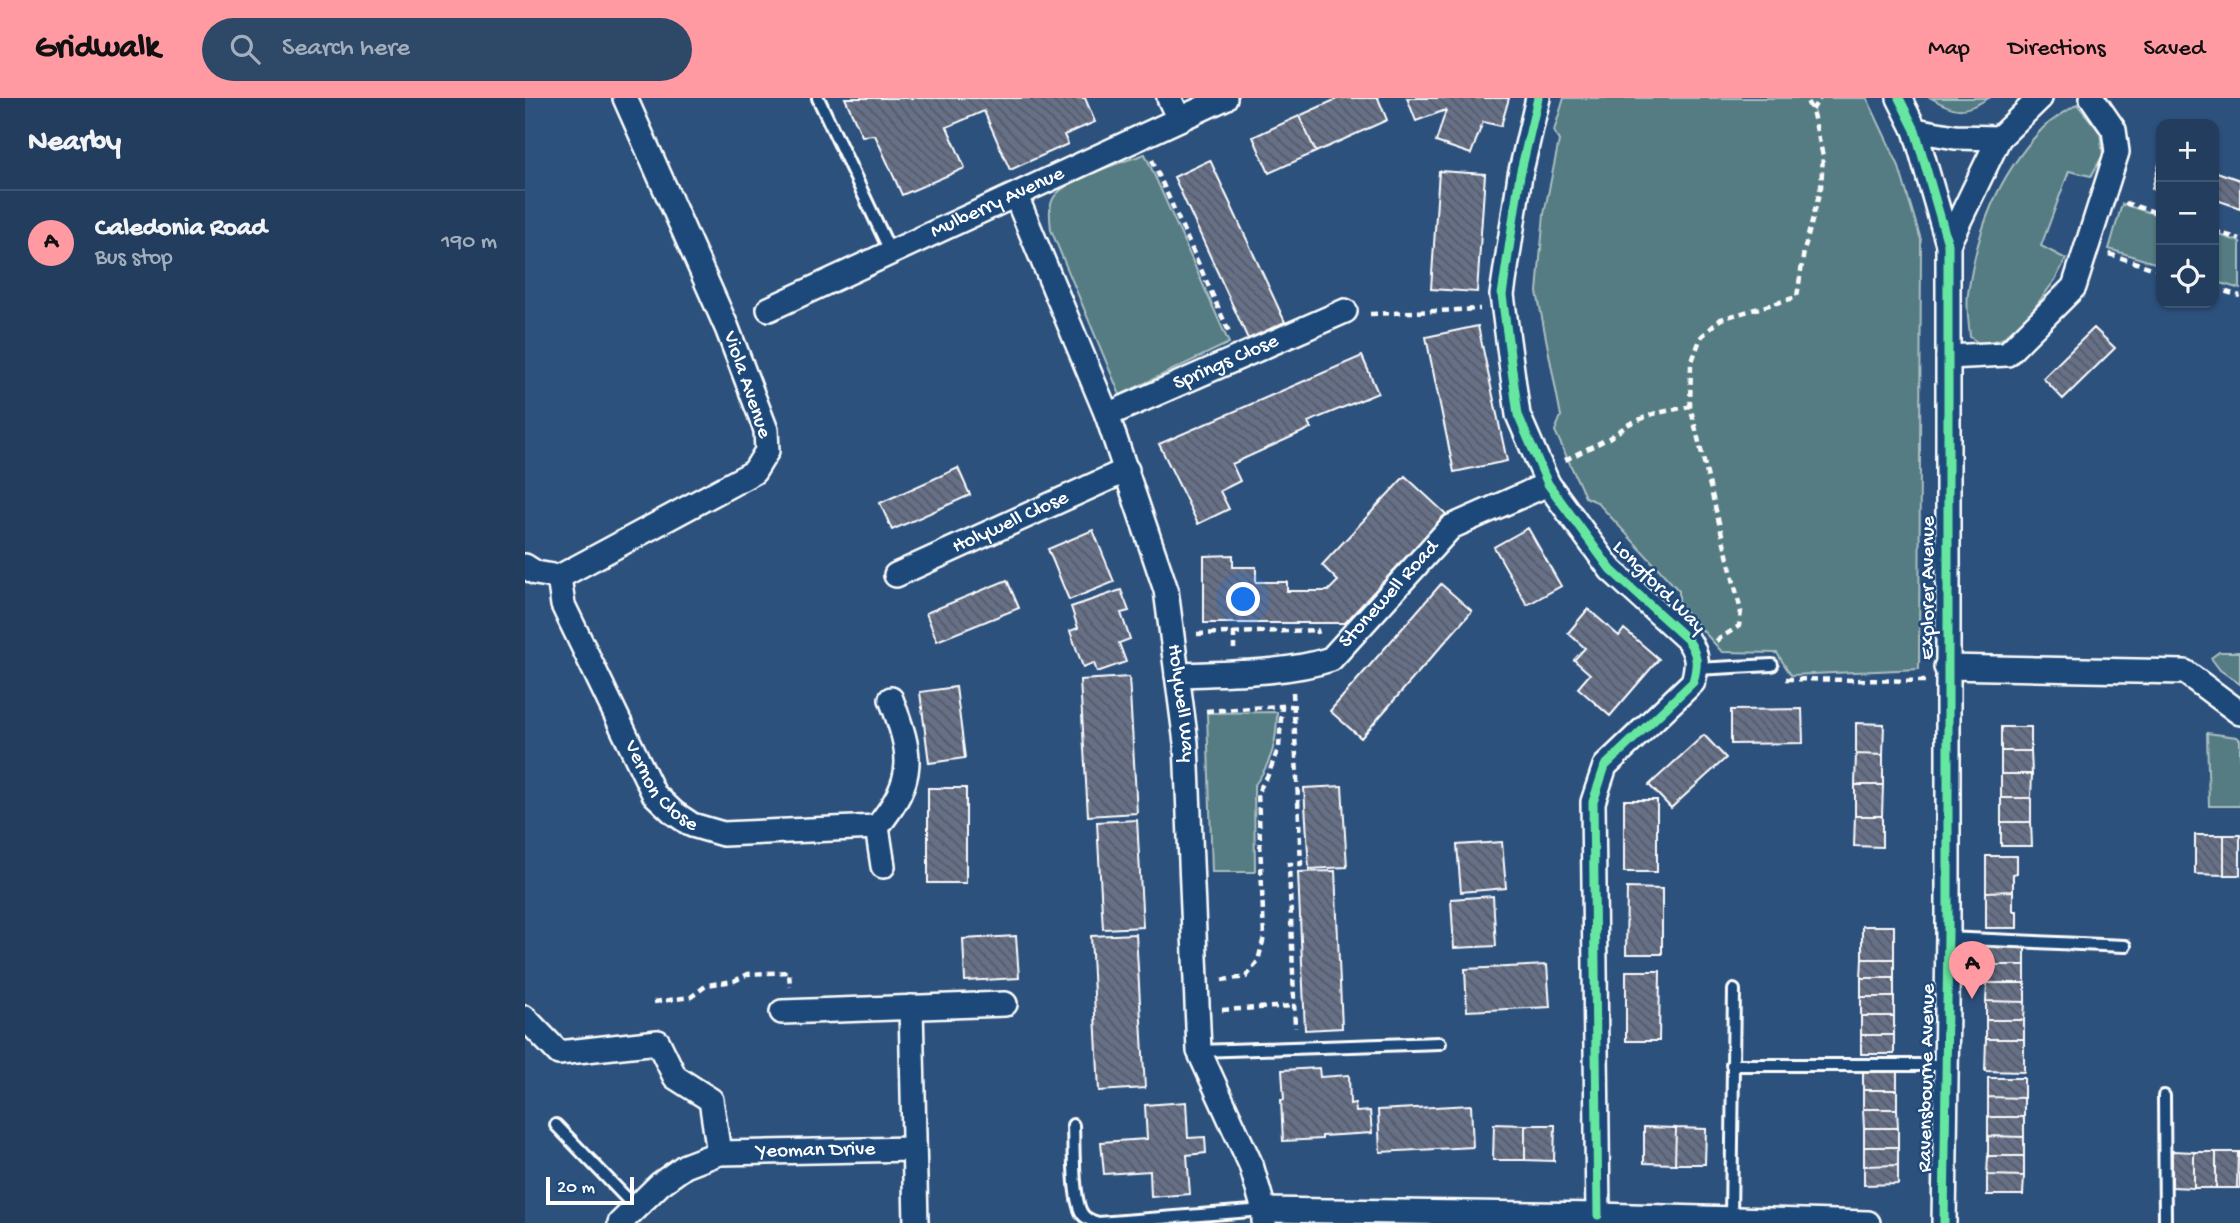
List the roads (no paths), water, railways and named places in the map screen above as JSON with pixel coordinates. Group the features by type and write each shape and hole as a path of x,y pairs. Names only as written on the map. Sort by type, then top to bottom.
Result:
{"street":[{"name":"Viola Avenue","path":"559,577 754,472 767,451 766,430 727,328 625,98"},
{"path":"1169,98 1179,119"},
{"name":"Mulberry Avenue","path":"769,309 1225,98"},
{"name":"Longford Way","path":"1538,98 1520,174 1502,295 1518,415 1545,478 1611,570 1688,640 1697,661 1693,682 1605,766 1593,802 1598,1214"},
{"path":"1899,98 1915,130 1948,244"},
{"path":"1948,244 1999,138 2040,98"},
{"path":"1948,357 2007,354 2074,287 2117,152 2114,130 2092,98"},
{"path":"1915,130 1955,137 1999,138"},
{"name":"Holywell Way","path":"1016,196 1107,415 1166,590 1186,743 1199,1051 1251,1165 1264,1217"},
{"name":"Explorer Avenue","path":"1947,936 1948,244"},
{"name":"Springs Close","path":"1107,415 1345,311"},
{"name":"Holywell Close","path":"895,575 1127,470"},
{"name":"Stonewell Road","path":"1177,675 1294,667 1331,659 1451,527 1545,478"},
{"path":"525,566 535,573 559,577"},
{"name":"Vernon Close","path":"559,577 563,605 654,794 674,813 692,825 723,834 877,827"},
{"path":"1947,674 2185,672 2240,713"},
{"path":"883,866 877,827 899,796 907,761 906,739 891,699"},
{"name":"Ravensbourne Avenue","path":"1944,1223 1947,936"},
{"path":"787,1012 1005,1004"},
{"path":"911,1007 916,1223"},
{"path":"525,1018 559,1053 657,1042 675,1077 711,1100 719,1153"},
{"name":"Yeoman Drive","path":"627,1215 660,1184 685,1166 719,1153 913,1149"},
{"path":"1264,1217 1598,1214 1868,1223"}],"lane":[{"path":"818,98 891,253"},
{"path":"1697,661 1772,664"},
{"path":"1947,936 2125,946"},
{"path":"1731,1218 1734,990"},
{"path":"1199,1051 1440,1043"},
{"path":"1732,1065 1946,1065"},
{"path":"2164,1096 2165,1223"},
{"path":"556,1125 627,1215"},
{"path":"1073,1125 1077,1200 1082,1214 1088,1220 1098,1223 1264,1217"}],"place":[{"name":"Caledonia Road","path":"1972,999"}]}
